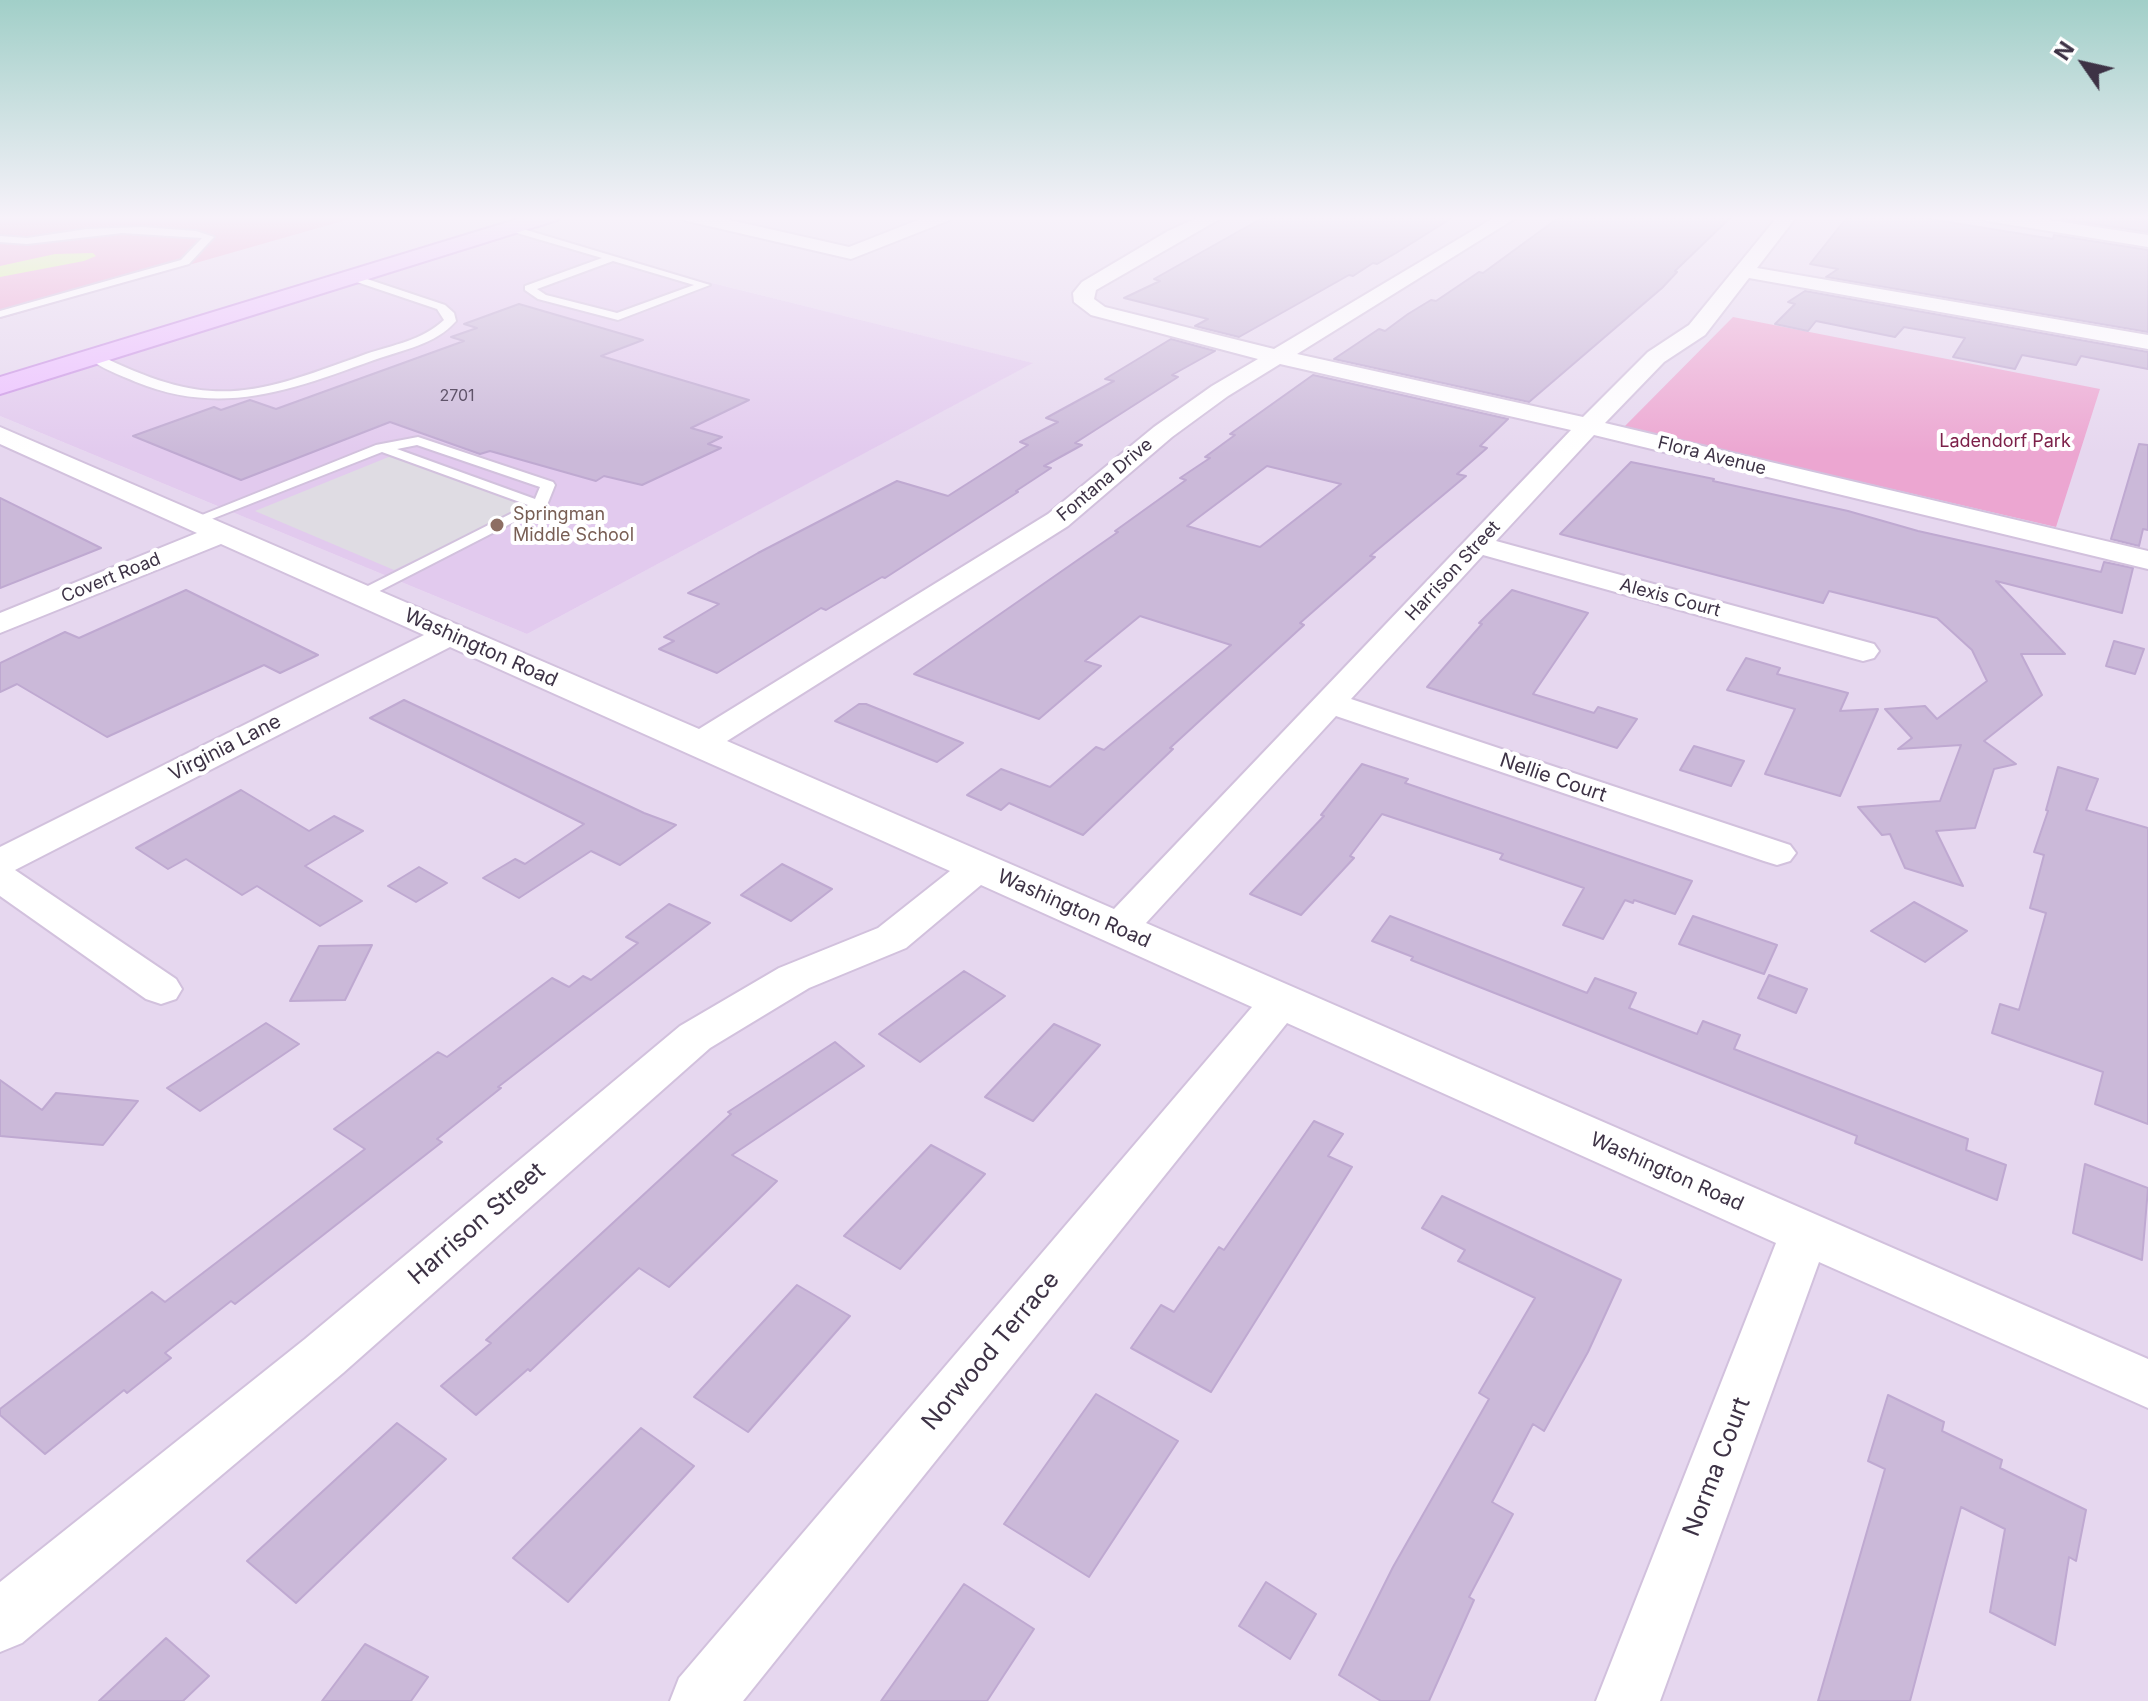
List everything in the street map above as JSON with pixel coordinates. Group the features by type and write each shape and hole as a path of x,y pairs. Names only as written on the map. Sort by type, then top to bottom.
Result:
{"main road":[{"path":"0,386 292,295"}],"street":[{"name":"Flora Avenue","path":"1083,295 1084,302 1098,311 1274,356 1588,426 2148,560"},
{"name":"Fontana Drive","path":"699,744 1058,520 1163,432 1274,356 1376,295"},
{"name":"Harrison Street","path":"1118,929 1588,426 1656,357 1697,330 1726,295"},
{"path":"1887,295 2148,342"},
{"name":"Washington Road","path":"0,435 2148,1384"},
{"path":"0,467 41,453"},
{"name":"Covert Road","path":"0,624 208,527"},
{"name":"Alexis Court","path":"1477,545 1863,651"},
{"name":"Virginia Lane","path":"0,862 451,634"},
{"name":"Nellie Court","path":"1330,703 1777,853"},
{"name":"Harrison Street","path":"0,1621 324,1356 695,1037 794,978 892,938 979,867"},
{"path":"0,878 161,989"},
{"name":"Norwood Terrace","path":"702,1701 1281,1001"},
{"name":"Norma Court","path":"1628,1701 1805,1233"}],"lane":[{"path":"0,314 66,295"},
{"path":"93,357 183,393 232,395 273,389 433,335 450,321 448,313 441,307 407,295"},
{"path":"540,295 618,317 677,295"},
{"path":"208,527 381,448 418,441 548,485 540,505 362,595"},
{"path":"381,448 540,505"}],"shaded area":[{"path":"0,295 268,295 0,378"},
{"name":"Springman Middle School","path":"316,295 762,295 1033,363 527,634 0,416 0,396"},
{"path":"762,295 2148,295 2148,1701 0,1701 0,416 527,634 1032,363"},
{"path":"401,452 540,502 394,570 255,511"}],"green space":[{"path":"0,295 83,295 0,319"},
{"name":"Ladendorf Park","path":"1733,317 2100,389 2056,527 1624,427"}],"building":[{"path":"1130,295 1313,295 1239,337 1195,326 1208,319 1124,298"},
{"path":"1444,295 1653,295 1529,402 1334,359 1379,329 1385,331 1431,300 1436,301"},
{"path":"1798,295 1830,295 2148,352 2148,369 2081,356 2076,365 2022,355 2015,369 1953,357 1965,338 1904,327 1895,337 1816,321 1808,331 1775,324 1795,304 1788,302"},
{"path":"1934,295 2148,295 2148,332"},
{"name":"Springman Middle School","path":"519,304 643,340 601,356 749,400 691,428 722,437 708,444 721,448 642,485 604,476 596,481 490,451 480,454 390,422 241,480 133,436 214,407 221,410 250,400 276,409 464,341 451,337 477,328 464,324"},
{"path":"1171,339 1215,351 1172,375 1178,377 1075,443 1082,445 1044,466 1051,468 1018,492 885,578 826,610 821,608 717,673 659,649 674,641 664,637 719,604 688,593 897,481 948,496 1028,445 1020,442 1058,422 1046,418 1114,381 1105,379"},
{"path":"1313,375 1508,419 1480,446 1487,448 1457,474 1466,476 1370,556 1375,557 1300,623 1304,625 1170,748 1173,749 1083,835 1009,803 1001,810 967,795 1001,769 1050,787 1096,747 1104,750 1231,645 1140,616 1085,661 1101,666 1039,719 914,674 1118,532 1115,531 1186,480 1180,478 1210,458 1205,457 1235,435 1230,434","holes":["1267,466 1341,484 1260,547 1187,526"]},
{"path":"2139,444 2148,445 2148,530 2143,529 2139,546 2111,539"},
{"path":"1631,462 2101,572 2104,562 2133,568 2122,613 1996,581 2065,654 2021,654 2042,695 1984,741 2016,764 1994,769 1975,828 1936,831 1963,886 1905,868 1890,834 1882,835 1858,807 1940,801 1961,745 1898,749 1912,738 1885,709 1925,706 1937,719 1987,681 1972,650 1937,618 1829,591 1823,603 1560,534"},
{"path":"0,498 101,548 0,588"},
{"path":"186,590 318,655 280,673 264,665 107,737 17,684 0,692 0,663 65,632 79,638"},
{"path":"1512,590 1588,613 1533,694 1594,713 1598,707 1637,719 1617,748 1427,687 1482,624 1479,623"},
{"path":"2114,641 2144,649 2135,674 2106,666"},
{"path":"1746,658 1780,668 1777,674 1848,693 1840,711 1878,709 1840,796 1765,774 1795,709 1727,690"},
{"path":"404,700 644,813 676,825 620,865 591,851 519,898 483,878 515,859 525,864 584,824 370,718"},
{"path":"859,704 866,704 963,743 937,762 835,721"},
{"path":"1694,746 1744,761 1731,786 1680,770"},
{"path":"1362,764 1408,779 1405,783 1692,881 1675,914 1634,900 1633,903 1625,900 1603,939 1563,925 1584,888 1500,859 1503,854 1382,814 1350,856 1354,858 1301,915 1250,894 1324,816 1321,815"},
{"path":"2058,767 2098,779 2086,810 2148,828 2148,1124 2095,1104 2103,1072 1992,1033 2000,1004 2019,1010 2046,913 2030,908 2044,855 2034,852"},
{"path":"241,790 309,831 334,816 363,831 305,866 362,901 320,926 257,886 242,895 186,859 168,869 136,848"},
{"path":"782,864 832,889 791,921 741,895"},
{"path":"419,867 447,883 416,902 388,886"},
{"path":"1914,902 1967,931 1925,962 1871,931"},
{"path":"669,904 710,923 498,1087 501,1088 437,1139 442,1142 235,1304 231,1301 165,1353 171,1358 127,1393 124,1390 45,1454 0,1415 0,1409 152,1292 165,1302 365,1149 334,1129 438,1052 447,1057 552,978 569,987 583,976 591,980 638,943 626,937"},
{"path":"1390,916 1587,993 1595,978 1636,993 1629,1008 1697,1034 1703,1021 1740,1035 1734,1049 1968,1139 1966,1150 2006,1165 1997,1200 1855,1143 1857,1136 1411,960 1413,957 1372,941"},
{"path":"1693,916 1777,945 1764,974 1679,944"},
{"path":"372,945 345,1000 290,1001 319,946"},
{"path":"964,971 1005,996 920,1062 879,1034"},
{"path":"1769,975 1807,989 1796,1013 1758,998"},
{"path":"266,1023 299,1044 200,1111 167,1088"},
{"path":"1054,1024 1100,1045 1033,1121 985,1097"},
{"path":"835,1042 864,1066 732,1155 777,1181 669,1287 639,1268 530,1371 528,1369 476,1415 441,1386 491,1343 486,1340 731,1114 728,1112"},
{"path":"0,1080 42,1110 56,1093 138,1101 103,1145 0,1136"},
{"path":"1314,1121 1343,1134 1328,1156 1352,1167 1211,1392 1131,1348 1161,1305 1174,1312 1219,1247 1224,1250"},
{"path":"931,1145 985,1174 900,1269 844,1236"},
{"path":"2085,1164 2148,1188 2142,1260 2073,1233"},
{"path":"1442,1196 1621,1280 1588,1352 1544,1431 1533,1424 1492,1502 1513,1514 1469,1597 1474,1600 1429,1701 1381,1701 1339,1675 1393,1567 1489,1399 1479,1393 1535,1298 1458,1261 1465,1250 1422,1228"},
{"path":"797,1285 850,1316 748,1432 694,1397"},
{"path":"1096,1394 1178,1441 1089,1577 1004,1524"},
{"path":"1888,1395 1944,1422 1942,1431 2002,1460 2000,1468 2086,1510 2076,1561 2069,1557 2055,1645 1990,1612 2005,1529 1961,1507 1910,1701 1818,1701 1885,1469 1868,1461"},
{"path":"397,1423 446,1459 296,1603 247,1561"},
{"path":"641,1428 694,1466 568,1602 513,1558"},
{"path":"1266,1582 1316,1614 1290,1659 1239,1626"},
{"path":"964,1584 1034,1629 987,1701 881,1701"},
{"path":"166,1638 209,1676 183,1701 99,1701"},
{"path":"365,1644 428,1677 411,1701 322,1701"}],"place":[{"name":"Springman Middle School","path":"497,525"}]}
